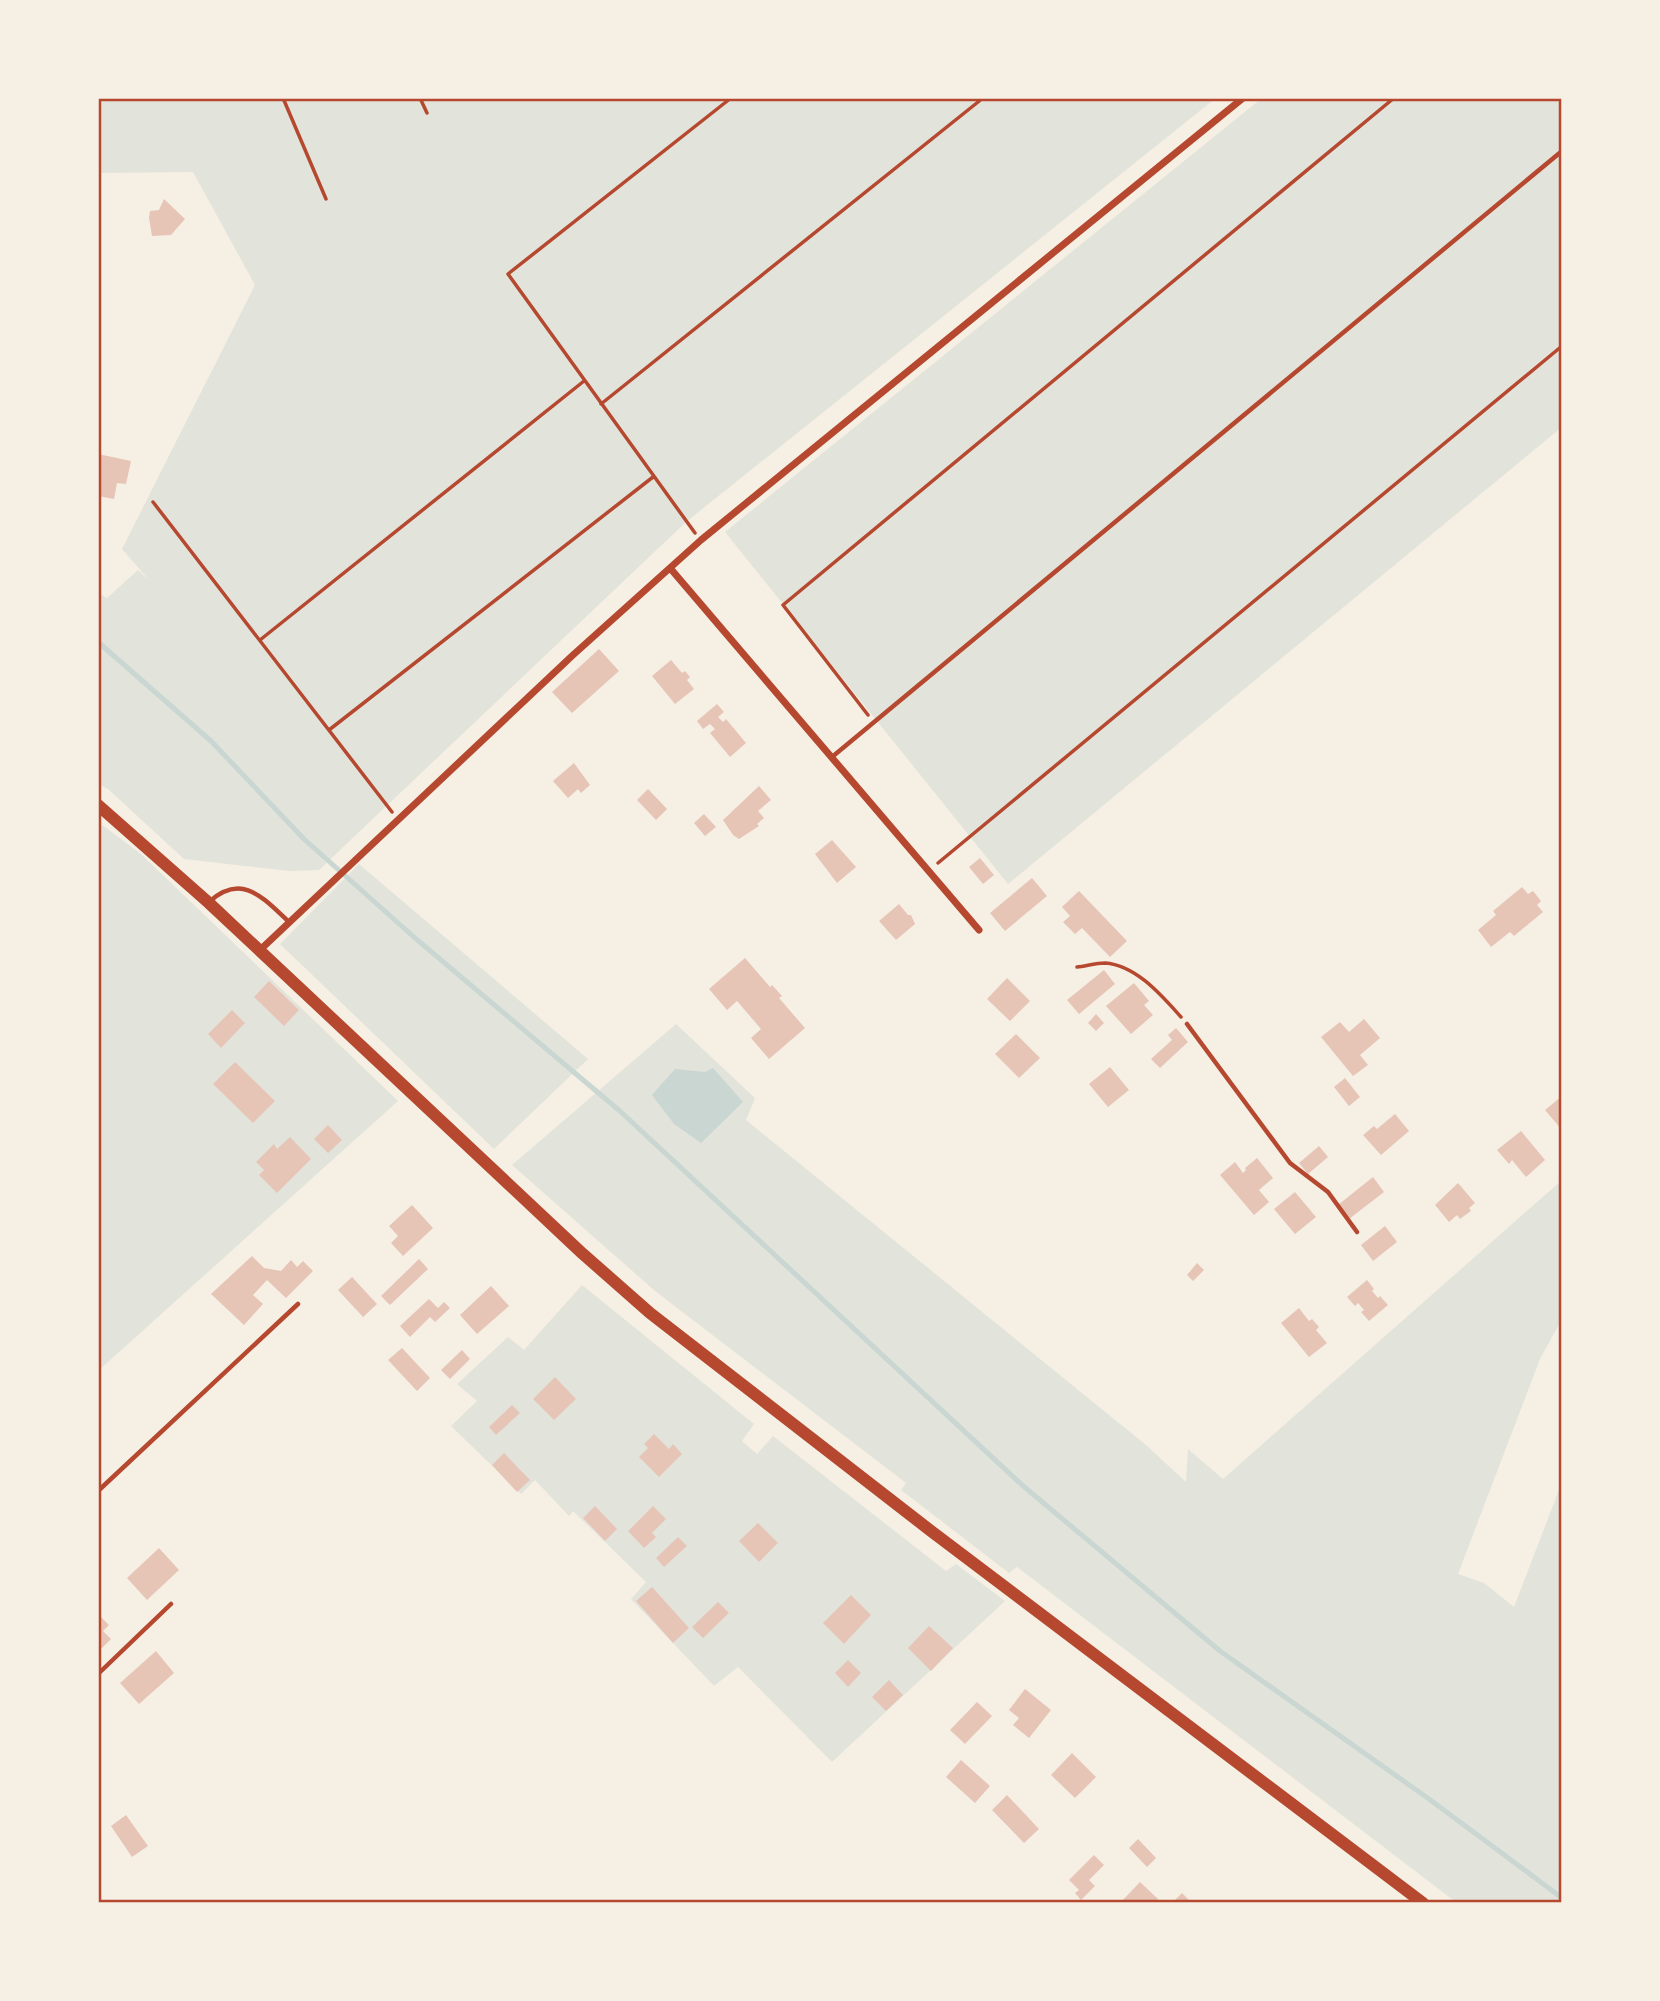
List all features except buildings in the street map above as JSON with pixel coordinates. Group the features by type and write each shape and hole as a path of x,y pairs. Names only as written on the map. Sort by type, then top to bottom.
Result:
{"street":[{"path":"260,950 701,540 1243,98"},
{"path":"670,568 979,930"},
{"path":"98,805 209,903 583,1254 650,1313 931,1531 1423,1903"}],"lane":[{"path":"831,758 1562,151"},
{"path":"209,903 219,893 232,888 244,889 262,897 289,922"},
{"path":"1187,1024 1290,1163 1328,1192 1357,1232"},
{"path":"98,1491 298,1304"},
{"path":"98,1674 171,1604"}],"path":[{"path":"284,98 326,199"},
{"path":"420,98 427,113"},
{"path":"701,540 508,274 731,98"},
{"path":"601,404 983,98"},
{"path":"874,722 783,605 1394,98"},
{"path":"928,871 1562,346"},
{"path":"260,640 584,381"},
{"path":"329,730 653,477"},
{"path":"153,502 398,819"},
{"path":"1077,967 1104,963 1124,967 1159,994 1187,1024"}],"shaded area":[{"path":"98,98 1216,98 686,522 319,870 290,871 184,859 108,789 98,784 98,593 107,598 138,570 149,580 122,549 255,285 193,172 98,173"},
{"path":"1262,98 1562,98 1562,427 1008,884 725,532"},
{"path":"98,822 141,854 398,1101 98,1371"},
{"path":"359,864 588,1059 494,1149 280,944"},
{"path":"676,1024 755,1098 746,1120 1146,1445 1186,1482 1188,1449 1223,1479 1562,1180 1562,1319 1540,1359 1458,1574 1484,1583 1514,1607 1562,1482 1562,1903 1457,1903 1017,1567 1009,1573 901,1490 906,1483 655,1291 512,1165"},
{"path":"713,1068 743,1102 701,1143 674,1124 652,1095 675,1069 705,1072"},
{"path":"582,1285 754,1424 742,1441 757,1454 773,1436 946,1571 956,1564 1005,1601 832,1762 738,1667 714,1686 631,1599 646,1582 573,1511 569,1516 535,1480 521,1494 451,1426 477,1401 457,1384 508,1337 524,1350"}],"waterway":[{"path":"98,642 211,741 304,839 415,938 621,1112 1022,1485 1220,1651 1429,1799 1562,1898"}]}
